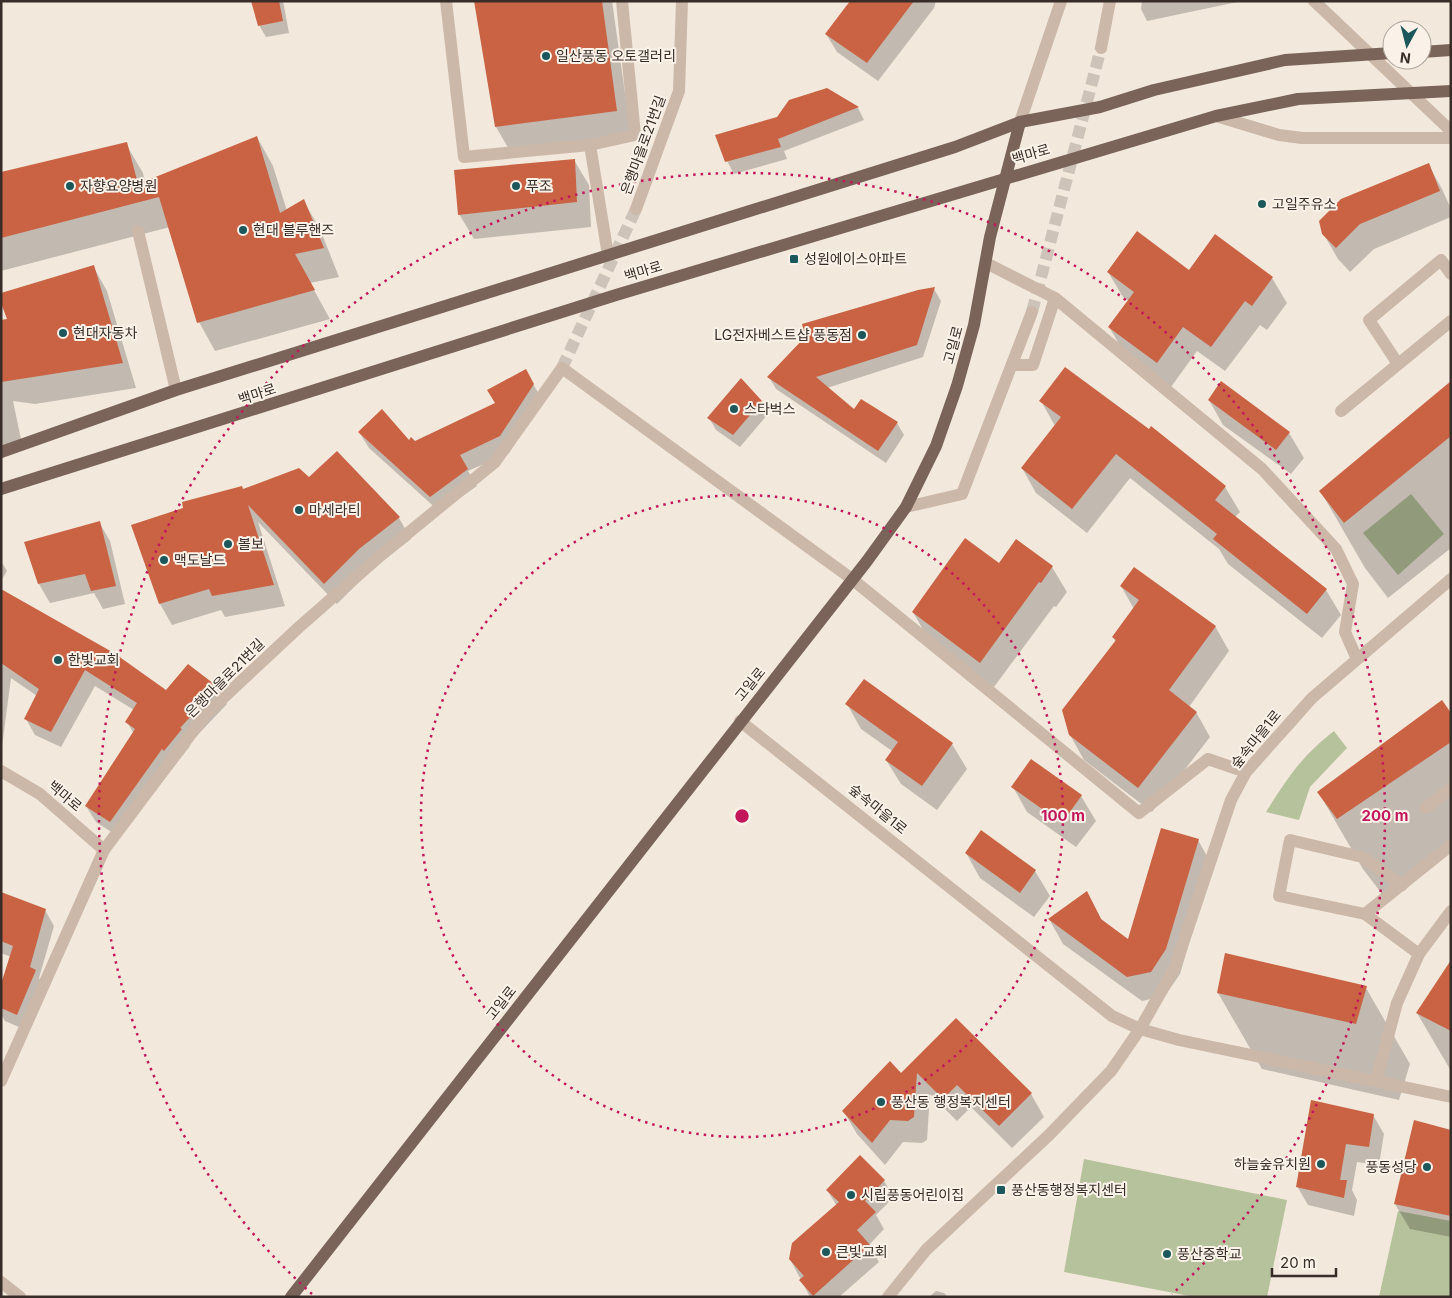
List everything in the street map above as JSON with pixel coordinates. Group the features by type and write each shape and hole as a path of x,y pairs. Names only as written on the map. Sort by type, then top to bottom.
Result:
{"main road":[{"path":"1432,51 1451,50"},
{"name":"백마로","path":"1,452 176,390 955,147 1020,122 1100,106 1154,90 1285,60 1382,54"},
{"name":"백마로","path":"1,489 616,295 1005,177 1216,116 1298,99 1451,91"},
{"name":"고일로","path":"291,1297 852,579 906,507 936,446 957,386 974,325 1005,177 1020,122"}],"street":[{"path":"446,1 464,157 590,145 635,135 622,1"},
{"name":"은행마을로21번길","path":"636,209 679,91 682,1"},
{"name":"고일로","path":"1020,122 1061,1"},
{"path":"1101,48 1110,1"},
{"path":"1314,1 1451,131"},
{"path":"1216,116 1279,135 1302,138 1451,138"},
{"path":"590,145 608,255"},
{"path":"138,231 176,390"},
{"path":"1398,364 1369,320 1441,260 1451,274"},
{"path":"986,263 1055,298 1262,469 1336,549 1353,584 1345,632 1357,659"},
{"path":"1012,365 1033,364 1055,298"},
{"path":"906,507 962,494 1032,312"},
{"path":"1341,411 1451,321"},
{"name":"은행마을로21번길","path":"1,1080 104,850 206,714 298,628 380,556 495,462 562,368 852,579"},
{"path":"852,579 1139,813 1208,759 1246,772"},
{"name":"숲속마을1로","path":"888,1297 926,1250 1049,1135 1111,1071 1140,1029 1175,967 1231,800 1246,772 1312,698 1451,579"},
{"name":"숲속마을1로","path":"740,721 1112,1016 1140,1029 1179,1040 1451,1097"},
{"name":"백마로","path":"1,771 40,794 104,850"},
{"path":"1426,808 1451,788"},
{"path":"1402,885 1362,857 1290,840 1279,896 1365,914 1419,954"},
{"path":"1365,914 1451,845"},
{"path":"1376,1081 1397,1003 1419,954 1451,911"},
{"path":"1,1282 20,1297"}],"green space":[{"path":"1411,494 1444,534 1398,575 1363,533"},
{"path":"1334,731 1347,748 1310,787 1299,820 1266,812 1296,768"},
{"path":"1084,1159 1287,1200 1267,1297 1195,1297 1064,1272"},
{"path":"1398,1211 1451,1221 1451,1297 1379,1297"}],"building":[{"path":"251,1 279,1 283,21 258,26"},
{"name":"일산풍동 오토갤러리","path":"474,1 602,1 617,111 495,127"},
{"path":"850,1 914,1 867,63 825,34"},
{"path":"827,88 859,107 778,139 781,147 725,162 715,135 777,117 789,100"},
{"name":"현대 블루핸즈","path":"257,136 280,213 304,199 324,248 295,254 315,290 197,323 159,197 1,238 1,172 127,142 138,184"},
{"name":"푸조","path":"575,159 577,202 458,215 454,170"},
{"path":"1429,163 1440,191 1360,224 1336,248 1322,234 1319,221 1341,199"},
{"path":"1137,231 1189,270 1215,234 1273,277 1252,306 1245,301 1211,347 1183,327 1157,363 1108,327 1134,292 1107,272"},
{"name":"현대자동차","path":"94,265 123,363 1,382 1,320 7,319 1,303 1,293"},
{"path":"935,287 917,345 816,377 854,409 861,399 898,422 878,451 767,377 805,337 802,324 918,290"},
{"path":"1065,367 1149,429 1151,426 1226,486 1215,500 1327,589 1307,614 1213,539 1217,534 1116,454 1072,509 1021,468 1061,417 1039,401"},
{"path":"526,369 534,384 500,436 460,455 468,469 430,497 358,432 382,409 409,440 411,437 415,441 495,403 487,390"},
{"name":"스타벅스","path":"741,378 762,401 733,435 707,418"},
{"path":"1221,381 1290,432 1276,450 1208,400"},
{"path":"1451,381 1451,436 1344,523 1319,491"},
{"path":"337,451 400,517 359,549 324,584 248,505 274,585 212,596 209,589 159,604 131,525 183,508 182,502 242,486 243,489 299,468 309,477"},
{"path":"100,521 116,586 91,591 85,574 38,584 24,542"},
{"path":"965,538 999,563 1016,539 1053,566 1041,583 1039,582 980,663 912,612"},
{"path":"1134,567 1216,626 1169,690 1197,712 1138,788 1069,735 1062,710 1116,640 1112,637 1139,600 1120,586"},
{"path":"1,589 114,653 166,690 188,664 218,687 180,728 182,729 164,751 162,749 110,822 85,806 135,729 125,722 137,703 85,670 51,732 24,719 39,689 1,663"},
{"path":"864,679 953,743 922,786 885,760 898,742 845,704"},
{"path":"1442,700 1451,713 1451,742 1337,819 1317,792"},
{"path":"1031,759 1082,795 1062,823 1011,787"},
{"path":"1161,828 1199,839 1166,949 1151,972 1127,977 1048,919 1087,891 1101,919 1128,939"},
{"path":"981,830 1036,870 1020,893 965,853"},
{"path":"1,892 46,909 30,967 36,970 17,1015 1,1008 1,984 13,946 1,941"},
{"path":"1225,953 1367,986 1356,1024 1217,993"},
{"path":"1451,960 1451,1031 1416,1013"},
{"path":"956,1018 1032,1093 999,1126 957,1085 943,1099 917,1073 914,1117 908,1121 890,1120 872,1143 842,1111 890,1061 901,1073"},
{"name":"하늘숲유치원","path":"1311,1100 1374,1114 1369,1147 1346,1144 1340,1180 1347,1180 1344,1198 1296,1187"},
{"name":"풍동성당","path":"1414,1120 1451,1130 1451,1216 1394,1204"},
{"name":"큰빛교회","path":"860,1155 885,1180 865,1201 876,1212 857,1230 870,1245 813,1296 799,1280 804,1276 789,1259 792,1243 839,1202 826,1190"}],"tunnel":[{"path":"1032,312 1101,48"},
{"path":"562,368 636,209"}],"place":[{"name":"일산풍동 오토갤러리","path":"546,56"},
{"name":"자향요양병원","path":"70,186"},
{"name":"푸조","path":"516,186"},
{"name":"고일주유소","path":"1262,204"},
{"name":"현대 블루핸즈","path":"243,230"},
{"name":"성원에이스아파트","path":"794,259"},
{"name":"현대자동차","path":"63,333"},
{"name":"LG전자베스트샵 풍동점","path":"862,335"},
{"name":"스타벅스","path":"734,409"},
{"name":"마세라티","path":"299,510"},
{"name":"볼보","path":"228,544"},
{"name":"맥도날드","path":"164,560"},
{"name":"한빛교회","path":"58,660"},
{"name":"풍산동 행정복지센터","path":"881,1102"},
{"name":"하늘숲유치원","path":"1321,1164"},
{"name":"풍동성당","path":"1427,1167"},
{"name":"풍산동행정복지센터","path":"1001,1190"},
{"name":"시립풍동어린이집","path":"851,1195"},
{"name":"큰빛교회","path":"826,1252"},
{"name":"풍산중학교","path":"1167,1254"}]}
